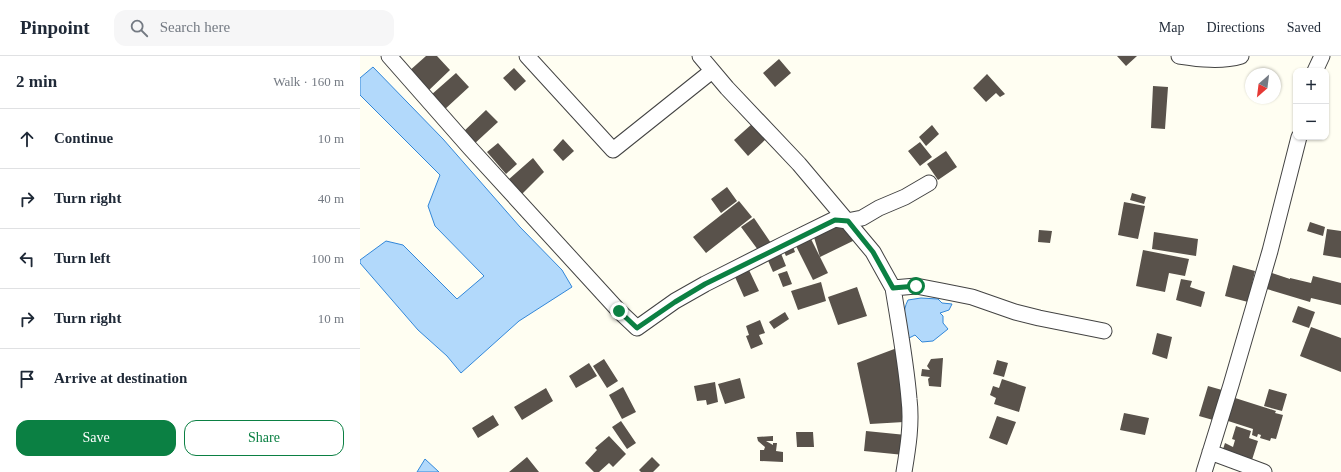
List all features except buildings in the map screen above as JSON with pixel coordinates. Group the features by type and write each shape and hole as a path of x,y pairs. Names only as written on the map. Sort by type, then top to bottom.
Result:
{"street":[{"path":"389,56 470,148 614,305 637,328 675,302 699,288 786,243 835,220 848,221 862,218 879,208 905,197 929,183"},
{"path":"527,56 613,150 712,71"},
{"path":"700,56 712,71 799,164 848,221 873,252 893,288 910,400 908,453 904,472"},
{"path":"1179,56 1203,60 1235,58 1241,56"},
{"path":"1316,68 1322,56"},
{"path":"1204,472 1270,251 1298,140"},
{"path":"893,288 916,286 942,291 972,298 1039,318 1104,331"},
{"path":"1210,452 1264,472"}],"water":[{"path":"373,67 443,139 520,227 562,270 572,287 519,321 461,373 447,356 418,330 360,263 360,260 386,241 403,245 457,299 484,276 435,226 428,206 440,175 360,95 360,78"},
{"path":"921,298 938,299 942,303 952,304 949,310 940,313 943,316 943,323 948,329 933,341 922,342 915,335 909,338 905,329 904,314 908,300"},
{"path":"425,459 439,472 417,472"}],"route":[{"path":"619,311 637,328 705,284 724,276 786,243 835,220 848,221 873,252 893,288 916,286"}]}
